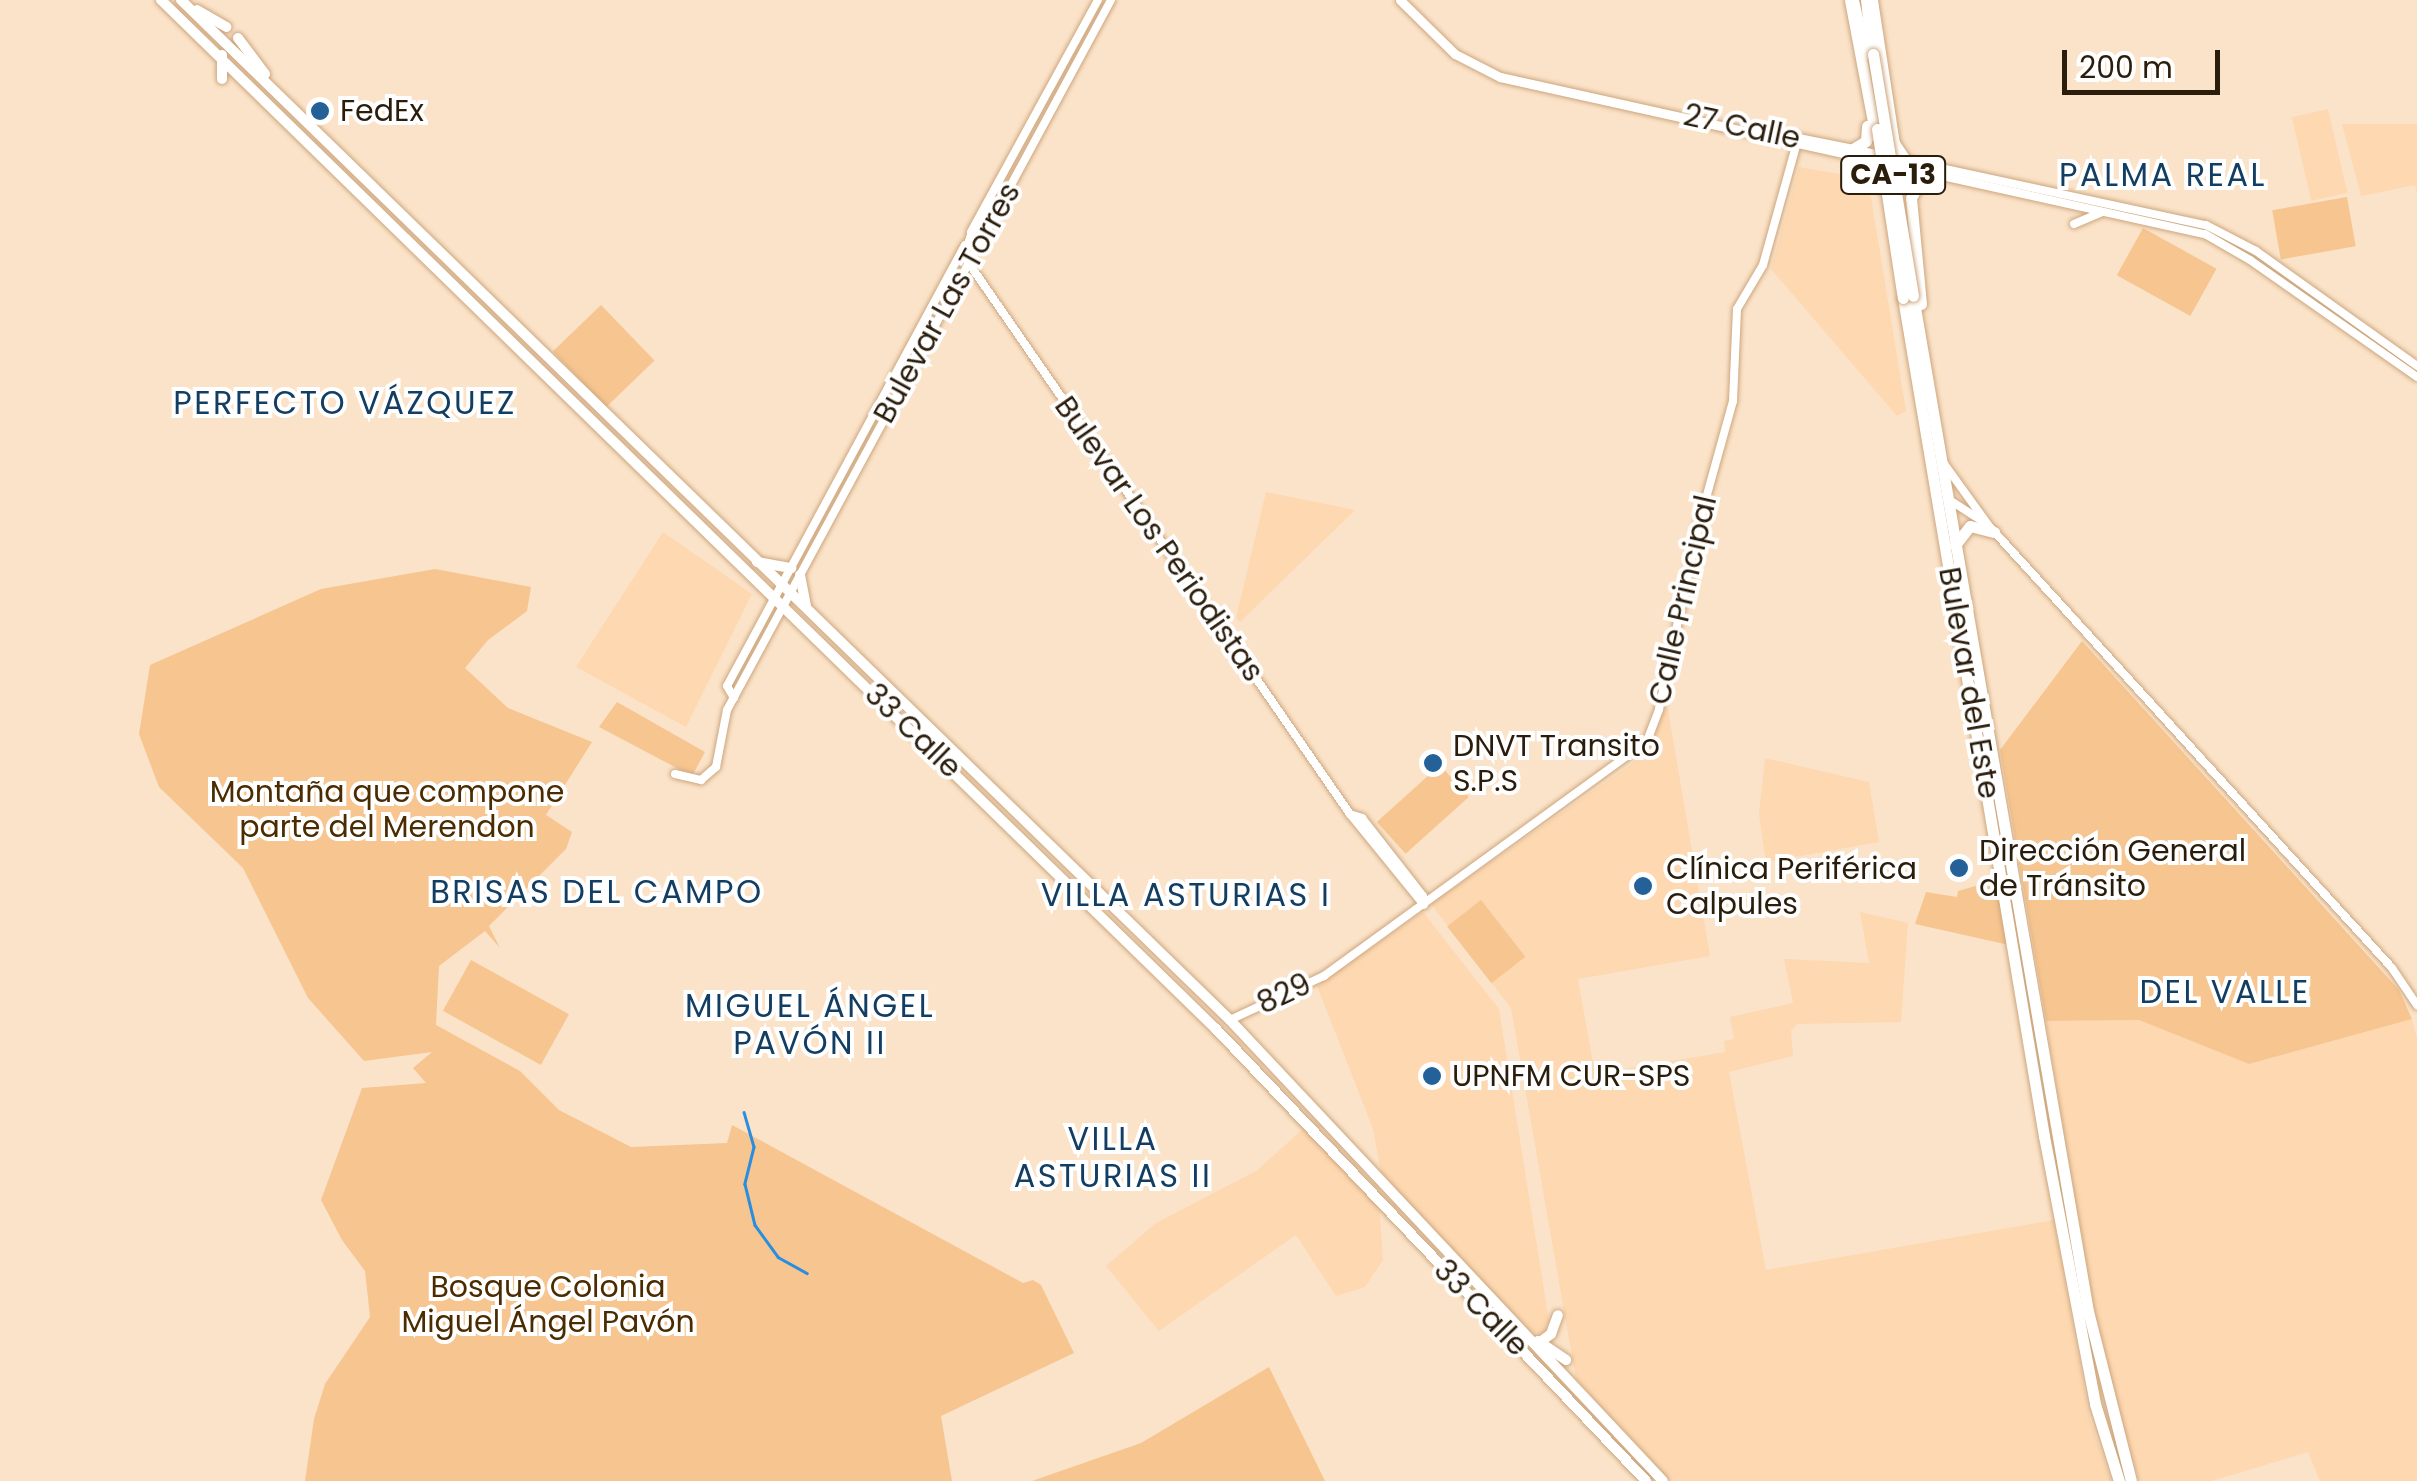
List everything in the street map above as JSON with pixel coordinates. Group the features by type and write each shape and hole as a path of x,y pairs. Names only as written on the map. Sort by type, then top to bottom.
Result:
{"highway":[{"name":"Bulevar del Este","path":"1851,0 1869,55 1908,297 1916,377 1936,491 1966,607 2034,1036 2088,1311 2126,1479"},
{"path":"1851,0 1874,136 1884,138 1891,129"},
{"name":"Bulevar del Este","path":"1869,0 1869,55"},
{"path":"1869,0 1891,129 1896,147 1906,161"},
{"path":"1853,149 1868,138 1866,102"},
{"path":"1869,159 1878,170 1916,377"},
{"path":"1928,386 1912,194 1923,179 1938,176"},
{"path":"1882,198 1892,179 1908,183 1916,252"},
{"name":"Bulevar del Este","path":"1908,297 1941,456 1951,546 2095,1404 2126,1479"},
{"path":"1951,546 1970,526 1991,529"}],"main road":[{"name":"33 Calle","path":"161,0 782,596 1216,1029 1646,1481"},
{"path":"181,0 229,38 225,61"},
{"name":"27 Calle","path":"1403,0 1458,51 1503,73 1869,159"},
{"name":"33 Calle","path":"229,38 277,92 754,561 782,596 815,618 1230,1020 1535,1340 1663,1481"},
{"name":"27 Calle","path":"1797,143 1853,149"},
{"path":"754,561 795,572 801,594 815,618"},
{"path":"1535,1340 1550,1334 1558,1314"},
{"path":"1512,1340 1554,1375 1566,1375 1568,1390 1593,1424"},
{"path":"1535,1340 1566,1360"}],"street":[{"name":"Bulevar Las Torres","path":"676,774 688,780 701,780 716,767 724,720 782,596 973,229 1098,0"},
{"name":"Bulevar Las Torres","path":"795,572 969,264 1111,0"},
{"name":"Calle Principal","path":"1337,966 1642,749 1651,734 1700,520 1733,401 1738,309 1763,265 1797,143"},
{"name":"27 Calle","path":"1853,149 2213,233 2417,366"},
{"name":"27 Calle","path":"1869,159 2213,233"},
{"path":"1002,177 1008,177 1012,184"},
{"path":"2074,224 2107,211"},
{"path":"969,264 965,253 973,229"},
{"name":"27 Calle","path":"2233,243 2417,377"},
{"name":"Bulevar Los Periodistas","path":"969,264 1350,814 1362,818 1423,896 1424,905"},
{"path":"1941,456 1953,480 1991,529 2392,968 2417,1006"},
{"path":"1936,491 1991,529"},
{"name":"829","path":"1230,1020 1306,987 1337,966"}],"shaded area":[{"path":"2328,109 2347,193 2311,201 2292,117"},
{"path":"2342,124 2417,124 2417,193 2415,185 2361,196"},
{"path":"1799,167 1868,179 1906,411 1897,416 1771,269"},
{"path":"1266,492 1355,510 1240,622 1236,618"},
{"path":"663,532 752,594 686,727 576,667"},
{"path":"1666,698 1710,956 1578,979 1595,1074 1725,1052 1724,1041 1734,1039 1730,1017 1793,1003 1784,959 1869,963 1860,912 1908,923 1901,1022 1797,1024 1791,1031 1793,1056 1729,1072 1766,1270 2054,1220 2089,1415 2111,1481 1670,1481 1576,1379 1511,1008 1431,904 1633,763 1654,739"},
{"path":"1765,758 1869,782 1879,842 1766,862 1759,814"},
{"name":"UPNFM CUR-SPS","path":"1423,912 1499,1009 1549,1321 1543,1334 1531,1332 1382,1177 1373,1129 1317,986"},
{"path":"2412,1019 2417,1038 2417,1481 2320,1481 2308,1452 2212,1481 2139,1481 2094,1320 2046,1021 2139,1020 2249,1064"},
{"path":"1303,1129 1379,1201 1383,1260 1365,1287 1336,1296 1296,1235 1159,1331 1106,1266 1156,1223 1256,1171"}],"green space":[{"path":"2347,197 2356,246 2281,259 2272,210"},
{"path":"2143,228 2216,269 2190,316 2117,275"},
{"path":"601,305 654,360 606,407 553,352"},
{"name":"Bosque Colonia Miguel Ángel Pavón","path":"435,569 531,587 527,611 488,640 465,668 508,708 592,742 546,815 572,832 566,849 489,926 500,948 485,931 439,966 436,1025 520,1071 559,1110 631,1147 727,1143 732,1125 1023,1283 1033,1280 1041,1285 1074,1353 941,1416 952,1481 305,1481 314,1419 325,1384 370,1317 365,1271 342,1240 321,1200 362,1088 426,1083 413,1068 432,1052 364,1061 308,998 243,868 159,787 139,734 150,665 321,589"},
{"path":"2082,641 2399,990 2412,1019 2249,1064 2139,1020 2046,1021 2000,750"},
{"path":"617,702 705,752 692,776 599,727"},
{"path":"1440,765 1469,797 1406,854 1377,822"},
{"path":"2000,879 2009,945 1915,924 1926,892 1957,897 1958,891"},
{"path":"1481,900 1525,957 1491,983 1447,926"},
{"path":"471,960 569,1014 541,1065 443,1011"},
{"path":"1269,1367 1325,1481 1032,1481 1141,1443"}],"waterway":[{"path":"744,1112 754,1147 745,1184 755,1225 778,1257 807,1273"}],"place":[{"name":"FedEx","path":"320,111"},
{"name":"DNVT Transito S.P.S","path":"1433,763"},
{"name":"Dirección General de Tránsito","path":"1959,868"},
{"name":"Clínica Periférica Calpules","path":"1643,886"},
{"name":"UPNFM CUR-SPS","path":"1432,1076"}],"district":[{"name":"PALMA REAL","path":"2163,175"},
{"name":"PERFECTO VÁZQUEZ","path":"345,403"},
{"name":"BRISAS DEL CAMPO","path":"597,892"},
{"name":"VILLA ASTURIAS I","path":"1186,895"},
{"name":"DEL VALLE","path":"2225,992"},
{"name":"MIGUEL ÁNGEL PAVÓN II","path":"810,1026"},
{"name":"VILLA ASTURIAS II","path":"1113,1158"}],"park label":[{"name":"Montaña que compone parte del Merendon","path":"387,809"}]}
